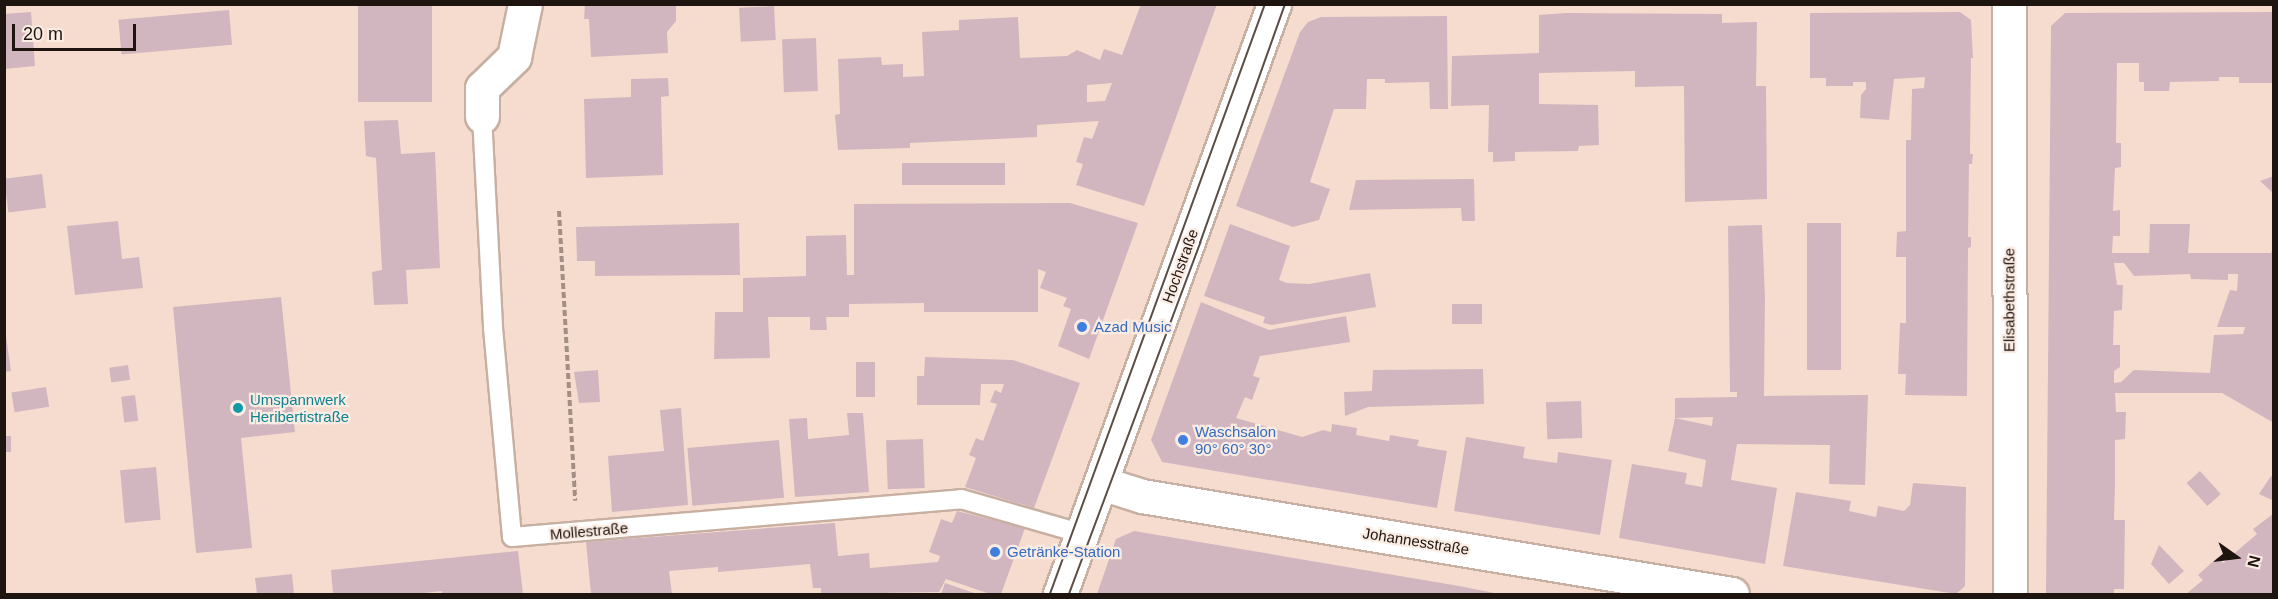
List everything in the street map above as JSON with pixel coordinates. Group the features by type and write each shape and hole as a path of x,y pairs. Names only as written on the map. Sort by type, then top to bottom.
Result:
{"street":[{"path":"482,116 482,88 514,57 525,4"},
{"name":"Hochstraße","path":"1060,594 1274,4"},
{"name":"Elisabethstraße","path":"2009,4 2010,594"},
{"name":"Johannesstraße","path":"1101,483 1142,496 1732,594"}],"lane":[{"name":"Mollestraße","path":"482,116 493,328 512,537 961,499 1083,534"}],"path":[{"path":"559,211 577,532"}],"building":[{"path":"358,4 432,4 432,102 358,102"},
{"path":"585,4 676,4 676,21 667,32 668,53 591,57 589,19 584,19"},
{"path":"1141,4 1217,4 1144,206 1076,185 1083,164 1076,162 1084,137 1092,139 1099,121 1037,125 1037,137 910,143 910,148 838,150 835,115 840,114 838,59 881,57 882,65 903,64 903,77 924,76 922,32 959,30 959,20 1018,17 1020,58 1067,56 1077,50 1100,60 1104,49 1122,55","holes":["1112,83 1105,101 1087,102 1087,85"]},
{"path":"774,6 776,40 741,42 739,8"},
{"path":"229,10 232,45 121,55 118,20"},
{"path":"31,12 35,66 4,69 4,14"},
{"path":"1960,12 1971,20 1973,58 1971,58 1970,154 1973,154 1972,164 1969,164 1968,237 1971,237 1971,247 1968,248 1967,396 1905,395 1906,374 1898,374 1900,323 1906,323 1906,257 1896,257 1897,232 1906,231 1906,140 1911,140 1912,89 1924,88 1925,77 1894,79 1889,120 1860,118 1861,95 1866,89 1866,82 1853,82 1853,86 1826,86 1826,78 1810,78 1810,13"},
{"path":"2274,12 2274,83 2239,83 2239,77 2219,77 2219,81 2170,82 2169,91 2144,91 2144,82 2139,82 2139,63 2117,63 2116,143 2121,143 2121,167 2115,168 2113,211 2120,210 2120,236 2113,236 2112,253 2149,253 2150,224 2190,224 2188,253 2271,253 2274,247 2274,423 2222,393 2115,393 2116,412 2126,412 2125,439 2115,440 2114,520 2125,520 2124,589 2114,589 2114,594 2046,594 2051,26 2065,13","holes":["2114,263 2124,263 2134,276 2190,274 2191,279 2228,280 2228,274 2238,274 2237,291 2230,290 2217,327 2245,327 2243,334 2214,335 2210,373 2134,370 2121,382 2114,383 2114,371 2120,367 2120,345 2113,345 2114,311 2122,310 2123,285 2117,285"]},
{"path":"1566,13 1722,14 1722,23 1757,22 1756,86 1766,86 1767,199 1685,202 1684,86 1635,87 1635,71 1539,73 1539,104 1598,105 1599,145 1579,146 1578,151 1515,152 1515,161 1493,162 1493,152 1488,152 1489,105 1451,106 1452,56 1539,53 1539,15"},
{"path":"1447,16 1448,109 1430,109 1429,82 1385,83 1385,79 1367,79 1366,109 1334,109 1310,182 1330,189 1319,220 1293,227 1236,206 1300,32 1308,22 1321,17"},
{"path":"816,38 818,91 784,92 782,39"},
{"path":"668,78 669,96 661,97 663,175 586,178 584,99 631,97 631,79"},
{"path":"398,120 401,154 435,152 440,268 406,270 408,304 374,305 372,272 382,270 376,158 366,156 364,121"},
{"path":"902,163 1005,163 1005,185 902,185"},
{"path":"42,174 46,208 8,212 4,179"},
{"path":"2274,176 2274,194 2260,181"},
{"path":"1474,179 1475,221 1462,221 1461,208 1349,210 1356,180"},
{"path":"1070,203 1138,223 1089,359 1058,346 1071,309 1063,306 1067,298 1040,288 1046,272 1038,269 1038,312 924,312 924,303 849,304 849,317 826,317 827,330 810,330 810,317 768,317 770,358 714,359 715,312 743,312 743,278 806,276 806,236 846,235 847,275 854,275 854,204"},
{"path":"118,221 122,259 139,257 143,288 75,295 67,226"},
{"path":"739,223 740,275 595,276 595,261 577,261 576,227"},
{"path":"1807,223 1841,223 1841,370 1807,370"},
{"path":"1230,224 1290,246 1279,280 1287,283 1309,284 1370,273 1376,307 1272,325 1263,323 1265,317 1204,296"},
{"path":"1762,225 1765,298 1764,396 1868,395 1865,485 1829,484 1830,445 1737,444 1731,480 1777,488 1765,564 1619,538 1632,464 1687,473 1685,484 1702,487 1706,460 1668,451 1675,418 1675,398 1737,397 1737,392 1730,392 1728,226","holes":["1713,417 1712,426 1675,418"]},
{"name":"Umspannwerk Heribertistraße","path":"281,297 295,432 241,438 252,548 196,553 173,307"},
{"path":"1201,302 1269,330 1346,316 1350,342 1260,356 1253,376 1260,378 1252,400 1245,397 1236,418 1302,437 1323,430 1331,432 1332,424 1357,428 1356,435 1389,441 1390,435 1419,440 1417,446 1447,451 1437,508 1162,462 1151,440"},
{"path":"1452,304 1482,304 1482,324 1452,324"},
{"path":"4,322 11,371 4,372"},
{"path":"925,357 1013,360 1080,383 1034,508 965,487 976,458 969,455 976,438 983,441 997,404 990,402 995,390 1001,393 1004,384 981,384 980,405 917,405 917,376 924,376"},
{"path":"856,362 875,362 875,397 856,397"},
{"path":"128,365 130,380 111,382 109,368"},
{"path":"1483,369 1484,404 1368,407 1345,416 1344,392 1372,391 1373,370"},
{"path":"598,370 600,402 579,403 574,372"},
{"path":"46,387 49,407 15,412 11,392"},
{"path":"135,395 138,421 124,423 121,397"},
{"path":"1581,401 1582,438 1547,439 1546,402"},
{"path":"681,408 688,505 612,512 608,456 664,451 660,410"},
{"path":"847,413 863,413 869,492 795,497 789,419 807,418 808,439 849,435"},
{"path":"4,436 11,436 11,452 4,452"},
{"path":"1466,437 1525,447 1523,458 1557,463 1558,452 1612,460 1600,535 1454,511"},
{"path":"923,439 925,488 888,489 886,440"},
{"path":"779,440 784,498 692,506 687,448"},
{"path":"156,467 161,520 125,523 120,470"},
{"path":"2200,471 2221,494 2207,506 2187,483"},
{"path":"2271,476 2274,478 2274,501 2259,494"},
{"path":"1913,483 1966,487 1965,586 1956,594 1783,566 1796,492 1851,501 1849,511 1876,517 1878,506 1904,511 1910,505"},
{"path":"957,511 1025,528 1001,594 990,594 946,579 939,592 821,594 821,588 813,588 810,564 718,572 718,567 669,571 672,594 591,594 586,542 835,523 838,556 869,553 870,568 938,562 940,556 929,552 941,519 952,523"},
{"path":"2273,514 2274,594 2186,594 2203,580 2198,575 2218,557 2223,563 2257,534 2253,529"},
{"path":"1134,531 1499,594 1097,594 1116,539"},
{"path":"2159,545 2184,571 2169,584 2151,564"},
{"path":"518,551 523,594 442,594 442,591 415,594 333,594 331,570"},
{"path":"292,574 294,594 257,594 255,578"},
{"path":"945,583 977,594 941,594"}],"tram line":[{"path":"1050,594 1265,4"},
{"path":"1069,594 1200,243 1285,4"}],"place":[{"name":"Azad Music","path":"1082,327"},
{"name":"Umspannwerk Heribertistraße","path":"238,408"},
{"name":"Waschsalon 90° 60° 30°","path":"1183,440"},
{"name":"Getränke-Station","path":"995,552"}]}
